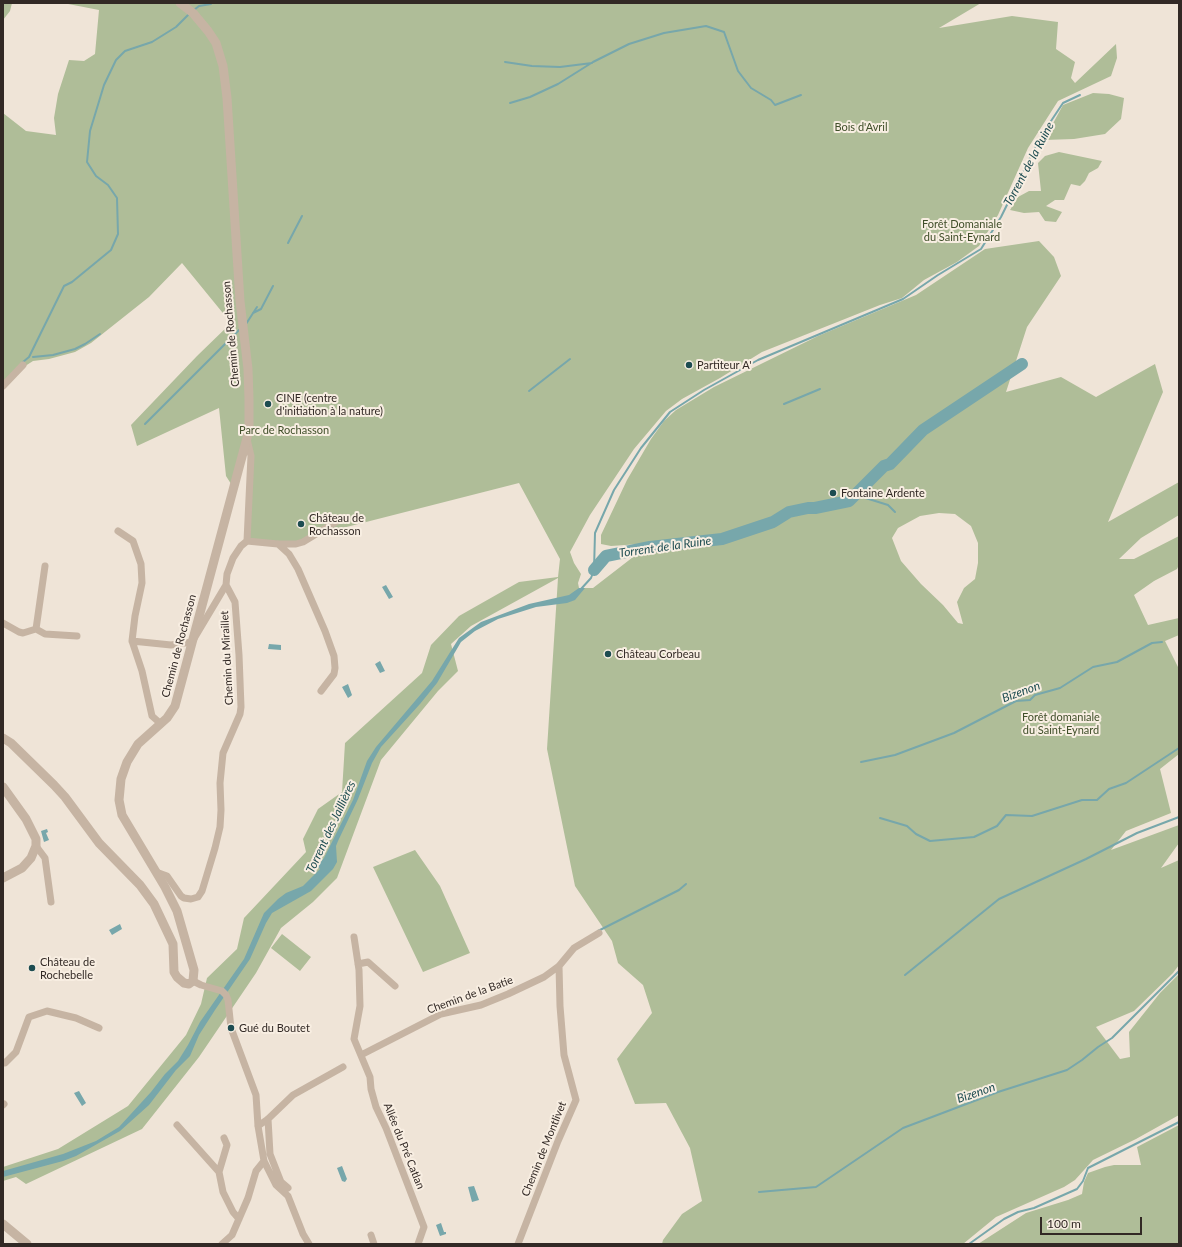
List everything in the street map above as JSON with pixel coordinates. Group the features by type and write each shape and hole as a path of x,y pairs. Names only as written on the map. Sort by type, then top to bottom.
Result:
{"street":[{"name":"Chemin de Rochasson","path":"180,3 193,13 208,31 216,43 223,66 227,98 240,301 248,369 249,425 247,438 175,706 167,718 138,744 127,762 121,779 119,800 122,815 165,887 177,911 193,962 193,981"},
{"path":"3,386 23,365"},
{"path":"247,438 251,456 247,541"},
{"path":"132,641 171,645 192,642 226,585 227,574 233,558 241,546 247,541 296,544 303,542 339,520"},
{"path":"118,531 133,542 141,564 142,583 135,616 132,641 142,670 152,716 161,724"},
{"path":"278,544 289,554 298,569 334,656 334,674 321,691"},
{"path":"36,629 45,566"},
{"name":"Chemin du Miraillet","path":"156,872 167,876 181,896 188,899 194,899 200,895 215,848 221,822 220,782 223,753 240,714 241,707 240,655 235,602 226,585"},
{"path":"3,623 23,633 36,629 45,634 77,636"},
{"path":"3,738 11,743 65,797 99,843 140,885 154,904 173,944 174,972 177,977 184,983 189,984 193,981 222,991 226,995 228,1000 231,1028 256,1095 258,1126 264,1161 276,1185 288,1196 303,1234 309,1244"},
{"path":"3,787 26,819 36,839 36,846 31,858 22,868 3,878"},
{"path":"36,846 45,858 51,902"},
{"name":"Chemin de la Batie","path":"361,1056 442,1014 481,1005 544,977 559,966 574,948 599,932"},
{"name":"Allée du Pré Catlan","path":"354,936 358,964 360,1006 354,1039 370,1077 371,1089 376,1107 386,1128 424,1227 418,1244"},
{"path":"358,964 368,962 395,986"},
{"name":"Chemin de Montlivet","path":"518,1244 558,1141 576,1100 564,1054 560,1006 559,966"},
{"path":"3,1062 5,1063 16,1052 29,1017 47,1011 76,1018 99,1028"},
{"path":"258,1126 268,1119 293,1095 343,1067"},
{"path":"268,1119 270,1154 281,1182 288,1188"},
{"path":"177,1125 219,1172"},
{"path":"224,1138 227,1145 219,1172 223,1192 233,1212 239,1219"},
{"path":"222,1244 232,1235 256,1171 264,1161"},
{"path":"3,1224 26,1244"},
{"path":"371,1235 374,1244"}],"green space":[{"path":"3,3 12,3 10,11 3,20"},
{"path":"63,3 981,3 939,28 1012,16 1058,22 1056,49 1075,62 1071,78 1075,83 1116,44 1117,58 1111,76 1058,101 1028,148 998,215 979,246 957,262 924,280 902,298 880,305 762,352 682,399 666,411 634,449 590,515 570,552 574,563 581,574 578,583 579,588 593,588 637,554 655,550 639,544 611,546 601,544 601,535 627,480 651,439 664,421 676,410 714,387 818,336 916,295 985,249 1039,241 1054,257 1061,276 1027,327 1006,392 1061,377 1096,397 1155,364 1163,392 1108,522 1179,482 1179,515 1141,538 1119,559 1134,559 1179,536 1179,565 1177,569 1154,581 1134,595 1148,625 1179,618 1179,635 1165,641 1179,669 1179,754 1160,769 1171,813 1126,831 1111,850 1179,825 1179,843 1161,868 1179,860 1179,965 1173,973 1134,1011 1096,1027 1120,1059 1130,1057 1129,1032 1160,993 1179,974 1179,1115 1136,1139 1093,1160 1075,1180 1064,1187 996,1217 963,1244 662,1244 663,1240 682,1214 702,1201 690,1148 666,1103 635,1104 617,1059 652,1013 643,985 618,963 612,941 575,886 547,749 558,578 471,626 451,644 458,671 438,691 381,760 337,878 313,902 281,928 256,973 199,1057 142,1129 26,1184 16,1177 3,1181 3,1167 58,1149 128,1106 186,1035 201,1004 207,978 237,949 244,918 306,852 303,839 318,809 342,792 345,743 422,673 431,645 459,616 519,582 558,577 560,559 519,483 319,534 303,542 247,541 250,491 247,439 233,487 226,476 219,408 137,446 131,425 231,323 182,263 149,297 91,343 75,352 49,359 33,361 19,370 3,387 3,113 26,131 56,135 54,118 58,94 69,60 84,61 95,54 99,10","holes":["939,513 955,514 971,526 978,543 978,563 975,579 964,588 957,602 963,624 958,623 901,561 892,538 898,528 920,516"]},
{"path":"1093,93 1109,94 1124,98 1121,119 1105,134 1074,139 1044,140 1063,105"},
{"path":"1059,152 1102,161 1098,168 1089,173 1085,181 1080,186 1071,184 1064,200 1055,200 1046,206 1062,212 1056,222 1045,221 1039,212 1024,213 1010,210 1018,197 1029,191 1041,191 1038,163 1045,156"},
{"path":"415,850 440,886 470,953 423,972 373,867"},
{"path":"282,934 311,957 300,971 271,948"},
{"path":"1179,1125 1179,1244 978,1244 1026,1213 1082,1194 1084,1182 1088,1173 1114,1165 1141,1165 1137,1147"}],"water":[{"path":"386,585 393,597 389,599 382,587"},
{"path":"579,588 585,588 575,600 567,603 536,607 498,619 475,631 461,642 437,683 381,747 372,763 358,799 336,846 337,862 333,869 311,891 272,913 250,959 199,1035 190,1056 176,1070 149,1105 120,1131 76,1156 63,1161 3,1177 3,1171 63,1154 96,1141 119,1127 178,1061 200,1022 244,959 264,913 286,893 303,886 320,869 317,866 324,858 353,800 367,761 376,747 432,681 459,638 481,622 529,604 569,595"},
{"path":"269,644 281,645 281,650 268,649"},
{"path":"380,661 385,671 380,673 375,664"},
{"path":"348,684 352,695 348,698 342,687"},
{"path":"47,829 48,832 46,833 49,840 44,842 41,831"},
{"path":"120,924 122,929 112,935 109,930"},
{"path":"79,1091 86,1103 82,1106 74,1093"},
{"path":"342,1166 347,1179 345,1182 342,1181 337,1168"},
{"path":"474,1186 479,1200 472,1202 468,1187"},
{"path":"441,1223 446,1234 440,1236 436,1225"}],"waterway":[{"path":"194,10 199,6 211,4"},
{"path":"23,362 29,357 64,286 72,282 111,250 118,234 117,198 108,185 96,176 87,162 90,131 104,85 116,60 125,51 152,42 176,27 188,15"},
{"path":"510,103 530,97 558,84 593,62 629,44 664,33 706,26 724,32 738,71 751,88 771,100 775,105 801,95"},
{"path":"505,62 532,66 560,67 592,63"},
{"name":"Torrent de la Ruine","path":"581,589 591,578 594,570 595,533 614,490 641,448 670,412 704,390 758,360 903,299 938,275 981,249 1001,217 1041,136 1063,103 1080,95"},
{"path":"288,243 302,216"},
{"path":"253,313 261,309 273,286"},
{"path":"246,324 257,307"},
{"path":"145,424 239,330"},
{"path":"33,357 53,355 75,349 100,334"},
{"path":"529,391 570,359"},
{"name":"Torrent de la Ruine","path":"594,570 606,556 650,547 722,539 773,522 789,512 849,501 884,466 890,464 923,430 1022,364"},
{"path":"784,404 820,389"},
{"path":"856,495 888,505 895,512"},
{"name":"Bizenon","path":"861,762 895,755 954,733 1016,701 1030,700 1035,695 1060,688 1093,667 1117,662 1152,643 1162,642"},
{"path":"880,818 907,826 916,834 930,841 974,837 997,826 1006,815 1032,816 1082,800 1097,800 1109,789 1126,783 1179,748"},
{"path":"905,975 999,899 1086,859 1137,833 1179,817"},
{"path":"598,931 679,890 686,884"},
{"name":"Bizenon","path":"759,1192 816,1187 903,1128 998,1092 1067,1070 1112,1038 1179,971"},
{"path":"969,1244 1004,1219 1018,1212 1034,1208 1077,1189 1083,1181 1088,1168 1179,1122"}],"place":[{"name":"Partiteur A'","path":"689,365"},
{"name":"CINE (centre d'initiation à la nature)","path":"268,404"},
{"name":"Fontaine Ardente","path":"833,493"},
{"name":"Château de Rochasson","path":"301,524"},
{"name":"Château Corbeau","path":"608,654"},
{"name":"Château de Rochebelle","path":"32,968"},
{"name":"Gué du Boutet","path":"231,1028"}],"park label":[{"name":"Bois d'Avril","path":"861,127"},
{"name":"Forêt Domaniale du Saint-Eynard","path":"962,230"},
{"name":"Parc de Rochasson","path":"284,430"},
{"name":"Forêt domaniale du Saint-Eynard","path":"1061,723"}],"water label":[{"name":"Torrent des Jaillières","path":"331,827"}]}
